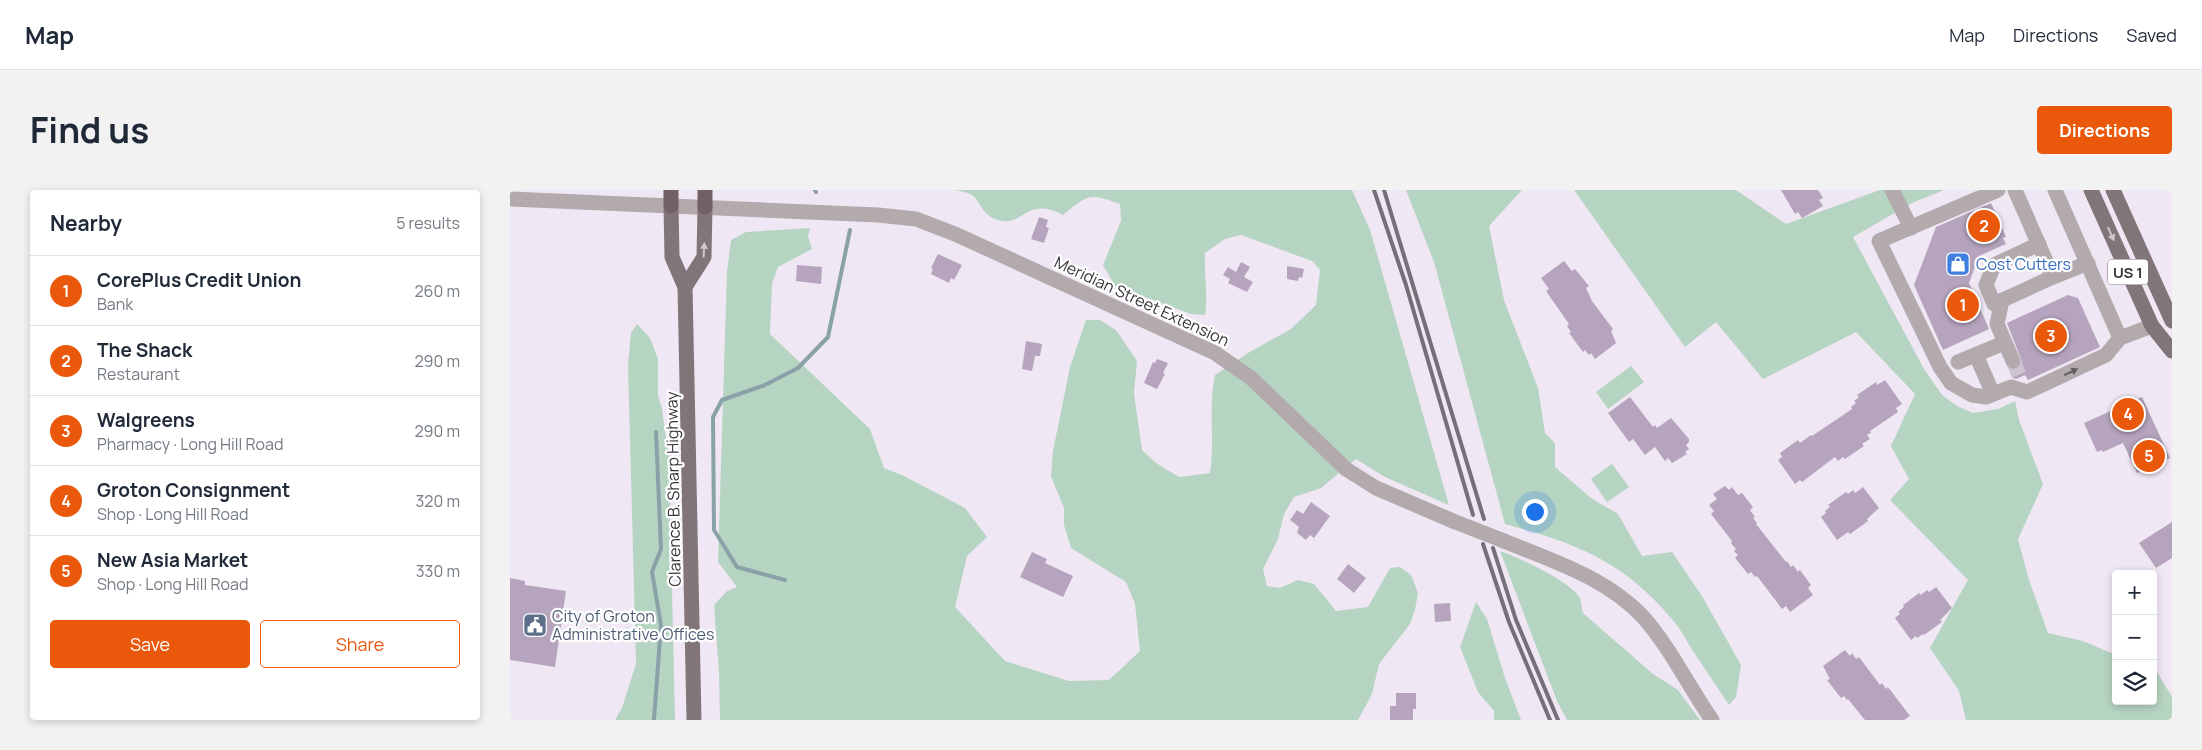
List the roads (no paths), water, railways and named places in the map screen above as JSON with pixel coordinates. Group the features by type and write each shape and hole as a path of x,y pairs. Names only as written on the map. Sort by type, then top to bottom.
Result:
{"highway":[{"path":"671,190 671,206"},
{"path":"705,207 706,190"}],"main road":[{"name":"US 1","path":"2091,190 2152,326 2172,351"},
{"name":"US 1","path":"2113,190 2172,321"},
{"name":"Clarence B. Sharp Highway","path":"671,206 672,258 686,288 694,720"},
{"path":"686,288 704,257 705,207"}],"street":[{"path":"1892,190 1911,228"},
{"path":"1998,190 1880,241 1940,367 1951,383 1965,392 1980,397 2011,387 2027,392 2106,355 2120,338 2152,326"},
{"path":"2015,190 2053,277"},
{"path":"2054,190 2120,338"},
{"name":"Meridian Street Extension","path":"510,199 900,217 916,219 955,234 1215,353 1251,378 1346,469 1376,488 1576,570 1608,588 1627,602 1653,631 1712,720"},
{"path":"2039,244 1994,265 1986,285 1994,304 2088,263"},
{"path":"2002,300 1997,324 2013,361"},
{"path":"1958,362 2004,343"},
{"path":"1976,355 1993,394"},
{"path":"2020,377 2027,392"}],"waterway":[{"path":"785,580 737,567 714,530 713,417 722,400 765,385 798,368 828,337 850,230"},
{"path":"654,720 661,625 652,572 661,549 656,432"}],"tunnel":[{"path":"2013,361 2020,377"}],"railway":[{"path":"1374,190 1406,285 1473,515"},
{"path":"1384,190 1484,519"},
{"path":"1483,544 1509,622 1550,720"},
{"path":"1493,548 1516,620 1558,720"}],"place":[{"name":"The Shack","path":"1984,226"},
{"name":"Cost Cutters","path":"1958,264"},
{"name":"CorePlus Credit Union","path":"1963,305"},
{"name":"Walgreens","path":"2051,336"},
{"name":"Groton Consignment","path":"2128,414"},
{"name":"New Asia Market","path":"2149,456"},
{"name":"City of Groton Administrative Offices","path":"535,625"}]}
